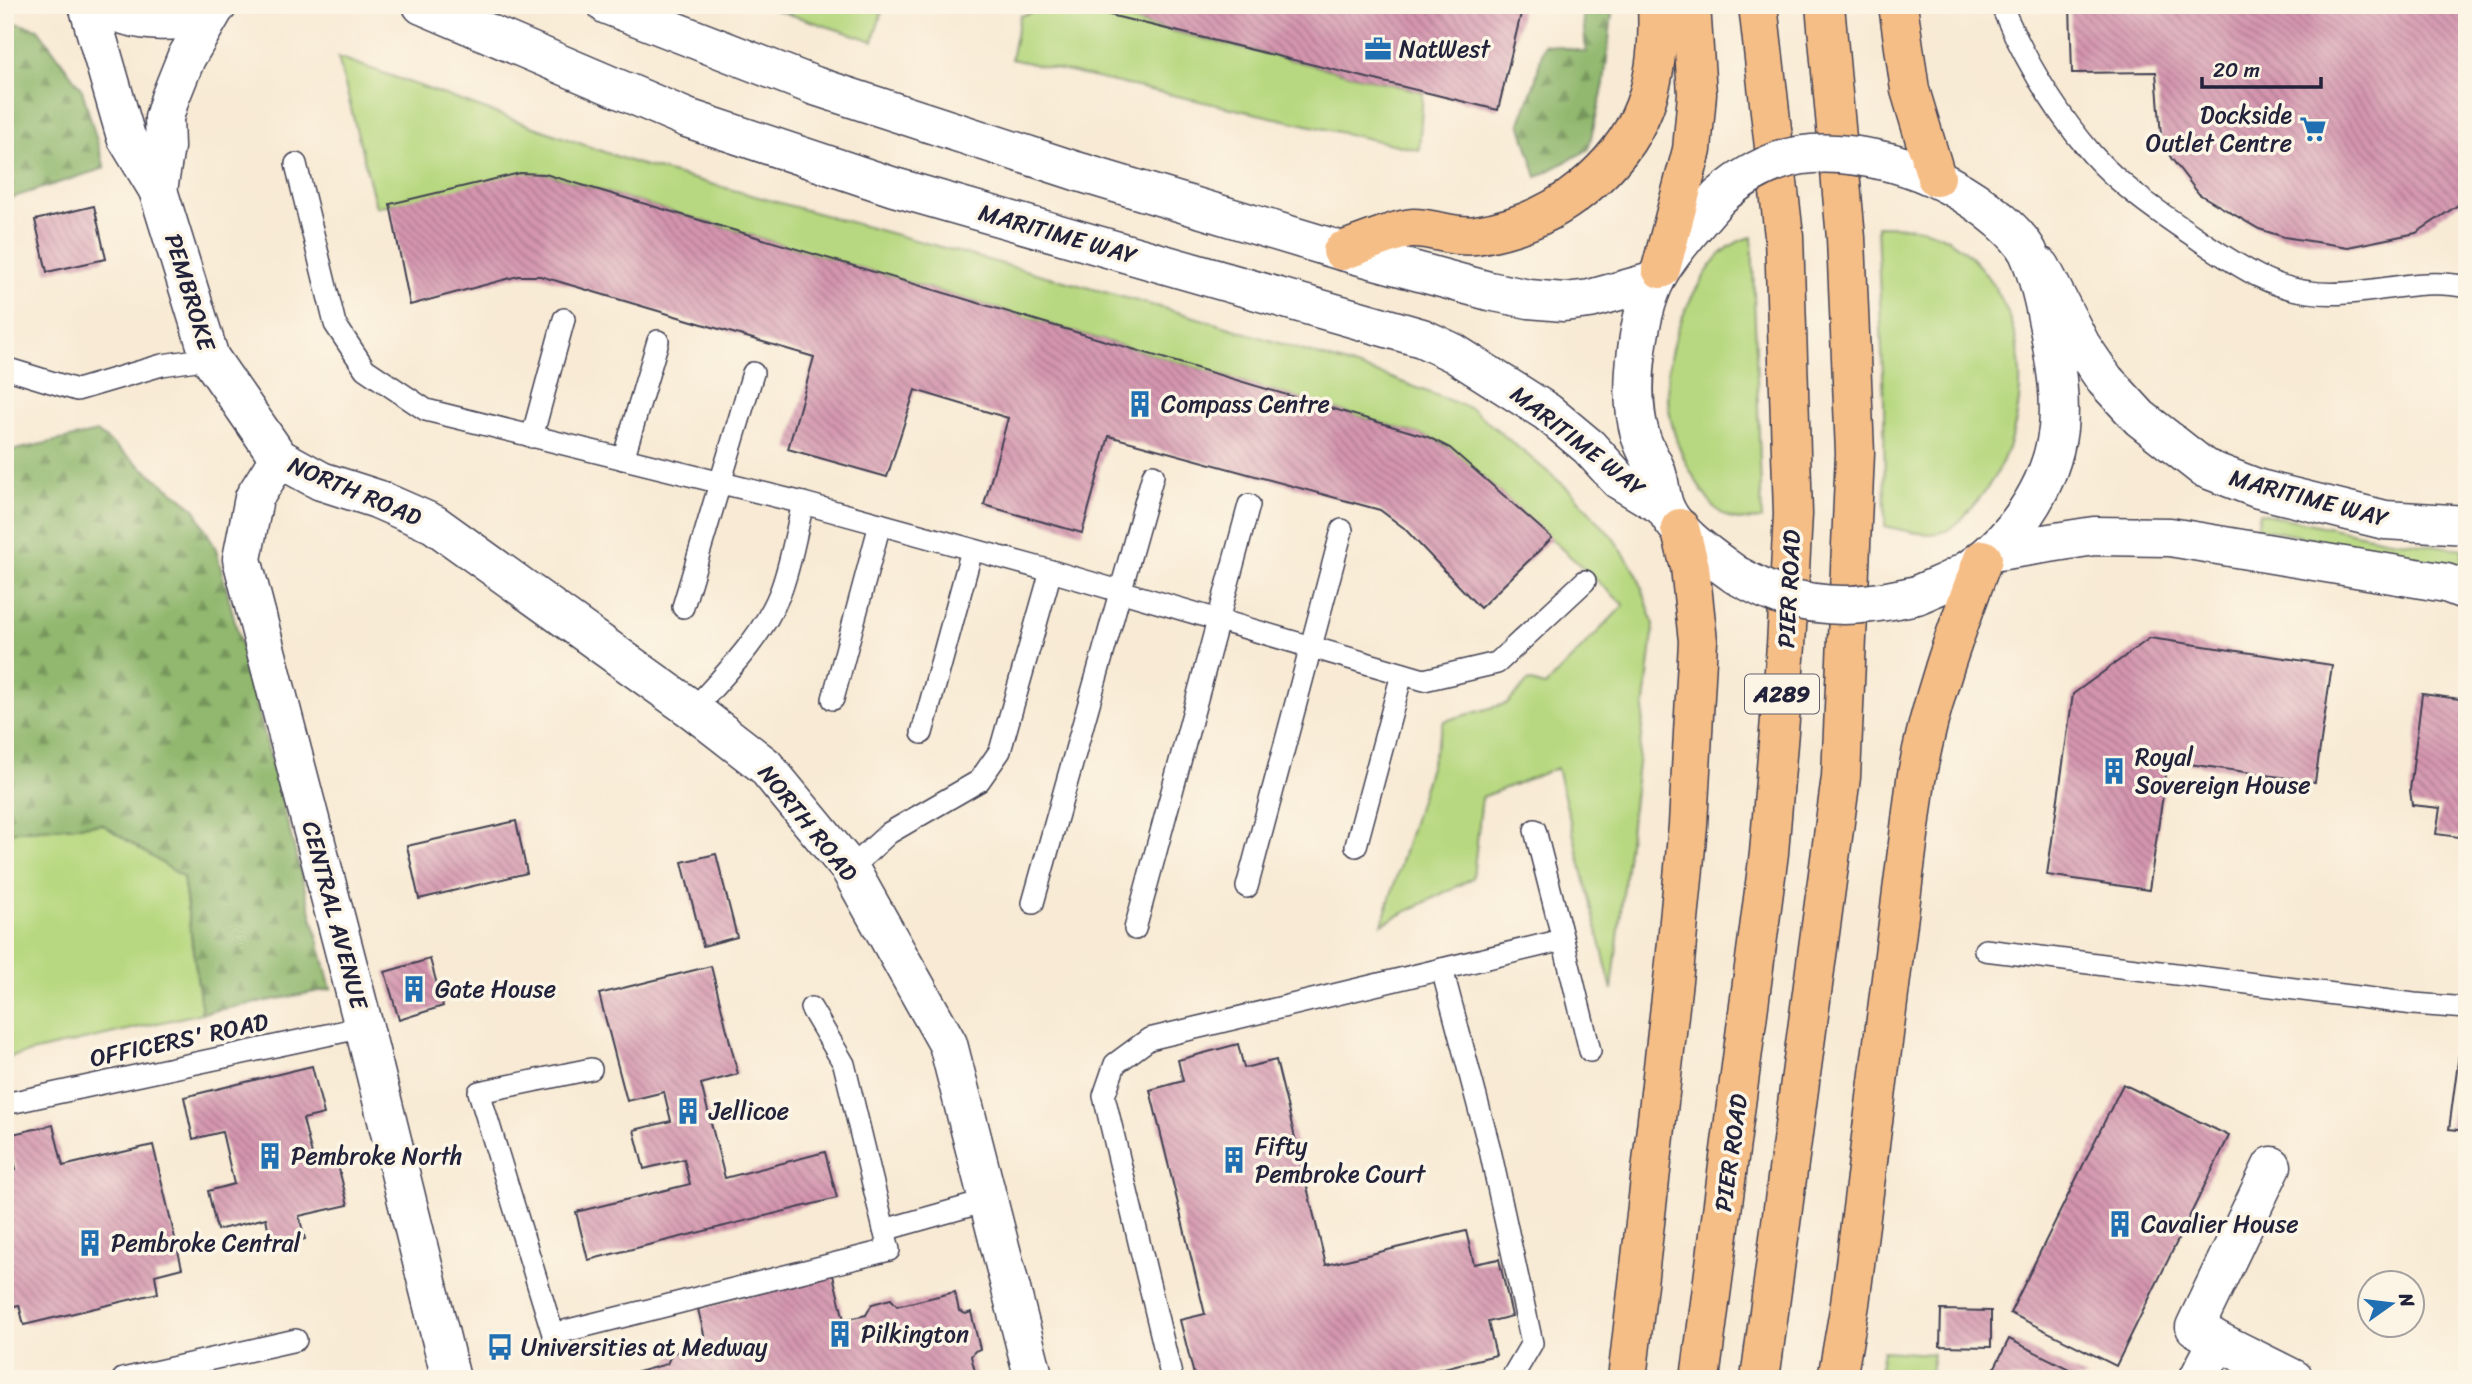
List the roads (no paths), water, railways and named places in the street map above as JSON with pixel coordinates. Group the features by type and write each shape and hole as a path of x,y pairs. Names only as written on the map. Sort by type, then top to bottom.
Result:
{"main road":[{"path":"1342,251 1412,228 1465,236 1485,233 1538,217 1567,201 1606,170 1633,133 1647,101 1657,60 1657,5"},
{"path":"1658,275 1692,150 1697,94 1691,5"},
{"name":"PIER ROAD","path":"1700,1379 1769,853 1786,646 1793,514 1784,236 1758,5"},
{"name":"A289","path":"1760,1379 1841,777 1855,453 1846,239 1825,5"},
{"path":"1898,5 1910,90 1936,177"},
{"path":"1627,1379 1675,963 1688,825 1698,641 1694,591 1672,517"},
{"path":"1837,1379 1850,1304 1925,729 1948,653 1987,556"}],"street":[{"name":"PEMBROKE","path":"88,5 126,137 158,190 210,358 279,458"},
{"path":"102,5 125,16 156,20 186,19 220,6"},
{"name":"MARITIME WAY","path":"422,5 687,118 881,183 1422,338 1454,353 1539,406 1589,447 1619,480 1672,517 1699,547 1736,575 1778,595 1824,605 1871,605 1917,595 1959,576 1987,556"},
{"path":"607,5 815,86 1050,163 1342,251 1489,291 1529,299 1564,302 1590,299 1658,275"},
{"path":"644,5 672,31"},
{"name":"PEMBROKE","path":"158,190 165,148 164,118 170,98 186,58 220,6"},
{"path":"1672,517 1656,470 1640,437 1633,395 1639,338 1658,275 1684,237 1719,197 1763,166 1793,156 1833,152 1893,163 1936,177 1976,200 2016,235 2027,251 2037,278 2058,377 2058,431 2044,480 2021,520 1987,556"},
{"name":"MARITIME WAY","path":"2016,235 2047,275 2081,345 2105,380 2140,418 2204,468 2259,489 2385,520 2467,525"},
{"name":"NORTH ROAD","path":"279,458 321,481 377,499 434,524 693,710 765,766 850,869 948,1044 1034,1379"},
{"name":"CENTRAL AVENUE","path":"279,458 254,498 242,559 364,1027 451,1379"},
{"path":"1987,556 2094,536 2170,537 2446,583 2467,591"},
{"path":"2272,1166 2195,1327 2294,1379"},
{"path":"2198,1379 2218,1340"}],"lane":[{"path":"2000,5 2037,76 2064,119 2094,156 2179,226 2249,273 2279,286 2310,293 2351,294 2419,283 2446,282 2467,287"},
{"path":"296,164 335,324 365,369 426,410 803,503 1051,571 1424,680 1497,663 1585,582"},
{"path":"532,437 564,318"},
{"path":"623,459 658,341"},
{"path":"5,368 77,390 162,366 210,358"},
{"path":"683,607 753,373"},
{"path":"1033,903 1153,475"},
{"path":"693,710 731,668 764,624 781,592 803,503"},
{"path":"1135,929 1249,505"},
{"path":"834,699 880,524"},
{"path":"1247,887 1342,530"},
{"path":"922,733 972,550"},
{"path":"850,869 889,833 979,780 1000,751 1051,571"},
{"path":"1356,846 1402,674"},
{"path":"1535,830 1590,1051"},
{"path":"1172,1379 1104,1096 1115,1064 1149,1039 1563,940"},
{"path":"1985,950 2414,1004 2467,1008"},
{"path":"1442,969 1490,1150 1532,1343 1511,1379"},
{"path":"591,1069 479,1092 553,1334 889,1250 844,1063 811,1008"},
{"name":"OFFICERS' ROAD","path":"5,1104 364,1027"},
{"path":"884,1230 987,1201"},
{"path":"122,1379 296,1340"}],"place":[{"name":"NatWest","path":"1378,49"},
{"name":"Dockside Outlet Centre","path":"2313,129"},
{"name":"Compass Centre","path":"1140,404"},
{"name":"Royal Sovereign House","path":"2114,771"},
{"name":"Gate House","path":"414,989"},
{"name":"Jellicoe","path":"688,1111"},
{"name":"Pembroke North","path":"270,1156"},
{"name":"Fifty Pembroke Court","path":"1234,1160"},
{"name":"Cavalier House","path":"2120,1224"},
{"name":"Pembroke Central","path":"90,1243"},
{"name":"Pilkington","path":"840,1334"},
{"name":"Universities at Medway","path":"500,1347"}]}
